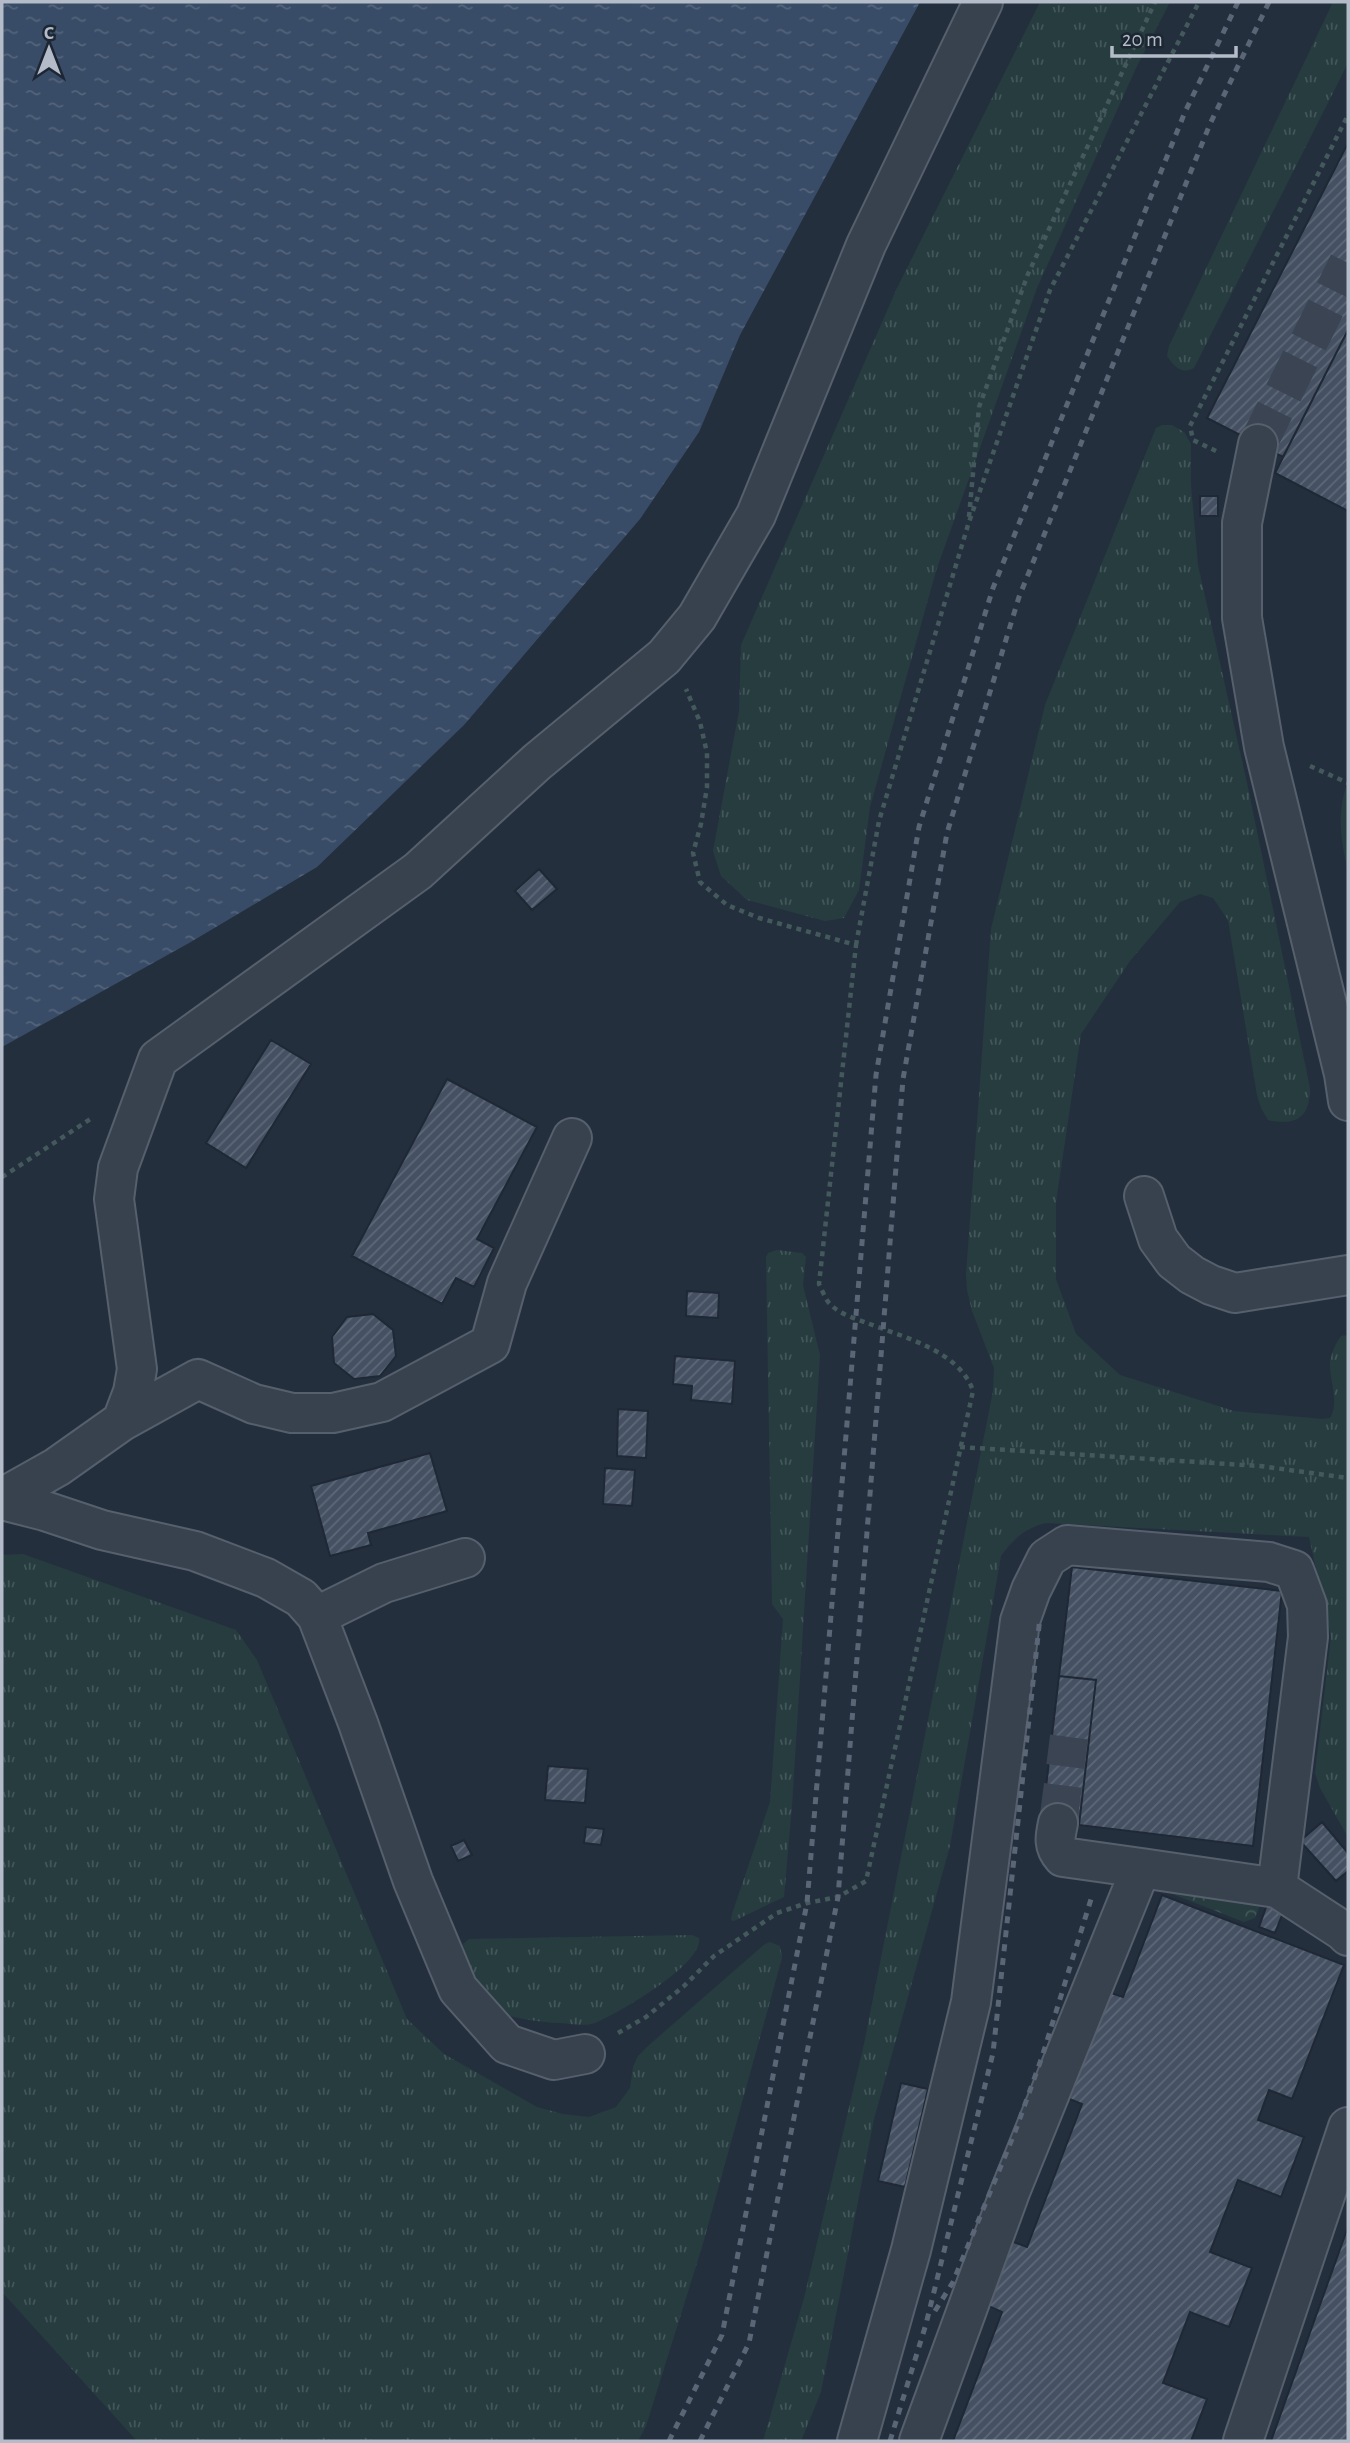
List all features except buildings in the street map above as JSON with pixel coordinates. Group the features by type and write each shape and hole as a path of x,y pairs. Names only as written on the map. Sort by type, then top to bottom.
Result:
{"street":[{"path":"122,1421 133,1392 137,1369 114,1199 118,1168 159,1059 418,871 547,754 664,657 697,617 756,515 866,244 983,2"},
{"path":"1255,456 1242,523 1242,618 1264,747 1344,1074 1348,1101"},
{"path":"2,1499 57,1467 122,1421 198,1379 254,1405 292,1413 332,1413 382,1402 490,1344 507,1283 572,1138"},
{"path":"1144,1196 1158,1239 1174,1261 1192,1275 1211,1284 1235,1293 1348,1275"},
{"path":"2,1499 102,1530 195,1551 266,1578 301,1598 317,1616 358,1723 413,1881 458,1989 507,2044 554,2060 585,2054"},
{"path":"858,2441 911,2250 971,2002 1020,1621 1046,1558 1067,1545 1269,1562 1294,1570 1307,1605 1308,1637 1277,1888"},
{"path":"317,1616 384,1583 466,1558"},
{"path":"1058,1823 1055,1842 1063,1857 1277,1888 1348,1937"},
{"path":"919,2441 1010,2192 1141,1868"},
{"path":"1243,2441 1348,2127"}],"path":[{"path":"968,525 979,407 1028,274 1155,2"},
{"path":"585,2054 646,2017 684,1986 714,1956 776,1913 838,1897 866,1881 973,1391 968,1377 944,1357 846,1315 829,1303 819,1284 856,946 879,821 968,525 1050,290 1199,2"},
{"path":"1255,456 1193,440 1190,426 1348,115"},
{"path":"664,657 685,685 700,722 706,753 705,799 693,853 700,882 727,905 759,918 856,946"},
{"path":"2,1177 149,1081"},
{"path":"960,1447 1260,1466 1348,1478"}],"green space":[{"path":"1040,2 1170,2 1136,68 1037,288 936,571 870,807 859,890 844,918 825,921 747,900 721,876 713,851 739,711 741,645 897,288"},
{"path":"1333,2 1348,2 1348,63 1194,368 1182,370 1167,356 1169,346"},
{"path":"1172,425 1184,432 1191,444 1191,485 1198,565 1247,783 1310,1088 1309,1098 1300,1118 1286,1122 1268,1120 1257,1095 1228,920 1213,898 1200,894 1180,902 1130,961 1081,1034 1056,1202 1056,1279 1076,1334 1120,1375 1234,1411 1330,1418 1334,1398 1330,1362 1341,1336 1348,1335 1348,1837 1320,1788 1315,1773 1331,1637 1309,1537 1046,1523 1026,1531 1010,1544 1001,1556 950,1846 874,2119 821,2392 801,2441 763,2441 804,2298 864,2044 993,1391 994,1368 972,1311 966,1275 991,929 1045,705 1156,428"},
{"path":"1348,781 1348,873 1341,816"},
{"path":"777,1250 802,1253 806,1257 803,1285 820,1355 792,1806 784,1897 734,1921 731,1920 732,1914 770,1802 783,1619 772,1604 766,1257 768,1253"},
{"path":"23,1554 236,1630 257,1660 407,2019 444,2054 537,2107 589,2117 616,2107 630,2088 633,2067 638,2056 648,2046 765,1944 770,1942 780,1946 782,1958 702,2247 646,2426 638,2441 137,2441 2,2292 2,1555"},
{"path":"1162,1890 1263,1897 1255,1918 1244,1922"},
{"path":"692,1935 699,1938 697,1949 674,1974 621,2010 586,2025 525,2019 495,2010 484,1998 474,1980 463,1944 469,1939"}],"water":[{"path":"2,2 920,2 740,335 699,432 640,519 464,725 317,867 189,943 2,1047"}],"tunnel":[{"path":"1258,444 1348,263"},
{"path":"1058,1823 1069,1737"}],"railway":[{"path":"669,2441 722,2335 807,1903 876,1075 919,827 993,588 1185,112 1238,2"},
{"path":"700,2441 749,2343 838,1897 903,1079 947,833 1019,597 1210,124 1269,2"},
{"path":"890,2441 926,2324 993,2053 1040,1617"},
{"path":"935,2311 953,2282 1015,2132 1042,2057 1092,1896"}]}
